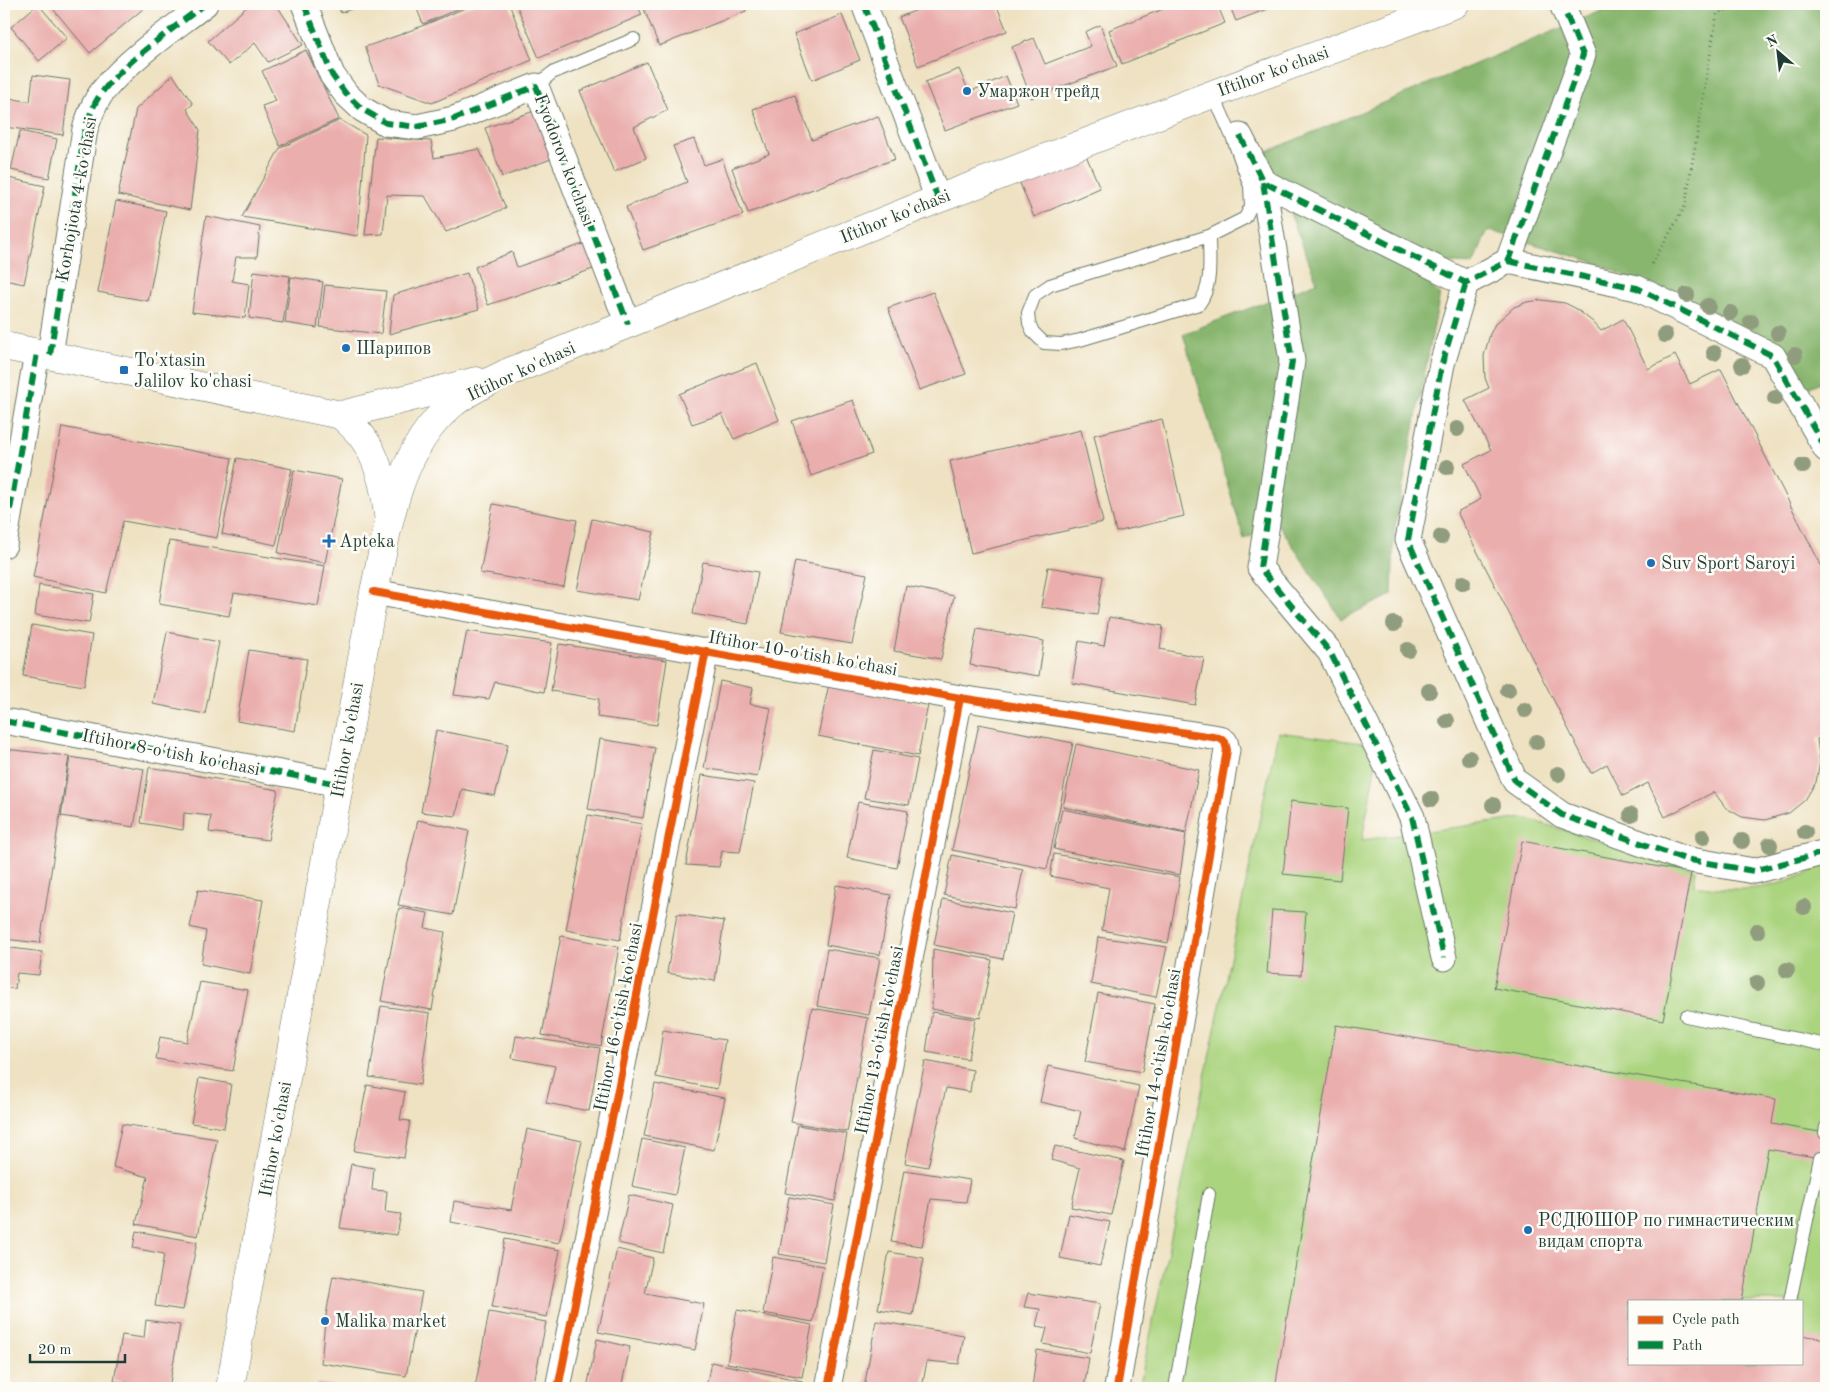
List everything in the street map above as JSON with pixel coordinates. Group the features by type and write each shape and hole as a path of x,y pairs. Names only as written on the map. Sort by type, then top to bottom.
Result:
{"main road":[{"name":"Iftihor ko'chasi","path":"230,1388 374,592 397,492 409,462 426,431 449,406 478,387 509,372 938,199 1455,4"},
{"path":"4,346 341,415 509,372"},
{"path":"341,415 363,437 377,463 385,492 389,524"}],"street":[{"name":"Korhojiota 4-ko'chasi","path":"4,546 44,354 85,129 92,109 102,92 116,76 205,4"},
{"name":"Fyodorov ko'chasi","path":"304,4 332,75 346,94 362,108 386,123 417,127 454,119 536,86 628,324"},
{"path":"864,4 938,199"},
{"path":"1508,261 1583,55 1562,4"},
{"path":"1240,136 1262,182 1292,361 1260,568 1330,652 1412,817 1444,958"},
{"path":"1262,182 1466,283"},
{"path":"1825,444 1773,356 1637,288 1508,261 1466,283 1442,364 1408,540 1515,781 1562,815 1685,859 1754,871 1826,852"},
{"name":"Iftihor 10-o'tish ko'chasi","path":"374,592 960,698 1219,738 1225,742"},
{"name":"Iftihor 16-o'tish ko'chasi","path":"558,1388 706,651"},
{"name":"Iftihor 13-o'tish ko'chasi","path":"828,1388 960,698"},
{"name":"Iftihor 8-o'tish ko'chasi","path":"4,721 339,784"},
{"name":"Iftihor 14-o'tish ko'chasi","path":"1117,1388 1227,750 1225,742"}],"lane":[{"path":"536,86 552,73 634,39"},
{"path":"1209,236 1208,289 1199,304 1061,344 1044,343 1033,332 1029,323 1028,313 1035,296 1050,285 1209,236 1245,218 1251,206 1250,186 1233,139 1213,94"},
{"path":"1686,1016 1826,1045"},
{"path":"1790,1300 1820,1158"},
{"path":"1175,1388 1209,1194"}],"path":[{"path":"1637,288 1685,206 1718,14 1738,4"}],"green space":[{"path":"1618,4 1826,4 1826,379 1806,389 1774,347 1600,264 1488,230 1473,264 1437,262 1431,287 1440,294 1394,532 1392,595 1341,619 1279,525 1244,539 1183,334 1317,282 1266,152"},
{"path":"1278,732 1379,745 1362,840 1524,818 1696,870 1694,885 1732,889 1760,888 1794,879 1826,864 1826,1388 1139,1388"}],"building":[{"path":"38,4 67,38 39,61 11,27"},
{"path":"49,4 149,4 90,53"},
{"path":"250,4 276,4 303,45 268,62 255,43 229,65 208,41"},
{"path":"337,4 364,4 341,13"},
{"path":"415,4 469,4 423,24"},
{"path":"475,4 509,4 532,60 432,103 379,84 365,47"},
{"path":"516,4 637,4 642,15 539,58"},
{"path":"642,4 743,4 746,11 659,46"},
{"path":"894,4 913,4 896,10"},
{"path":"933,4 996,4 1007,31 918,66 899,17"},
{"path":"1176,4 1217,4 1225,23 1122,64 1109,30"},
{"path":"1229,4 1280,4 1236,21"},
{"path":"842,15 860,60 812,80 794,34"},
{"path":"1100,25 1117,66 1031,98 1012,47 1034,38 1045,64 1091,46 1085,32"},
{"path":"306,50 339,119 280,146 262,106 276,101 262,71"},
{"path":"647,62 668,110 634,127 646,158 614,172 580,91"},
{"path":"959,69 969,92 1006,76 1017,103 945,130 925,82"},
{"path":"33,75 70,80 63,135 4,127 4,97 30,102"},
{"path":"173,75 193,104 187,109 200,130 190,210 118,195 136,109"},
{"path":"795,95 812,140 878,116 895,159 748,213 732,168 769,154 753,109"},
{"path":"537,110 554,158 502,177 485,128"},
{"path":"340,120 366,135 358,236 242,217 280,148"},
{"path":"20,131 57,139 49,178 11,170"},
{"path":"376,137 431,141 434,158 479,149 506,208 446,232 425,196 387,195 383,234 365,235"},
{"path":"694,139 704,165 722,159 743,215 643,250 626,207 687,182 673,146"},
{"path":"1085,153 1100,188 1034,217 1019,181"},
{"path":"4,177 45,186 24,284 4,280"},
{"path":"116,201 166,211 148,301 98,292"},
{"path":"206,216 260,227 257,257 236,257 232,281 249,284 245,318 192,312"},
{"path":"586,243 596,268 488,305 475,267 512,252 517,267"},
{"path":"254,271 290,276 283,323 249,318"},
{"path":"467,273 479,309 389,334 393,295"},
{"path":"291,277 323,282 317,328 285,323"},
{"path":"325,285 386,291 381,334 320,327"},
{"path":"933,292 966,374 919,390 888,308"},
{"name":"Suv Sport Saroyi","path":"1541,300 1565,303 1575,308 1601,331 1623,319 1648,369 1675,355 1690,384 1721,369 1826,575 1826,734 1817,739 1820,762 1816,782 1805,800 1789,813 1765,820 1742,817 1726,808 1714,792 1665,817 1648,783 1623,796 1607,764 1591,773 1457,512 1481,499 1464,464 1491,450 1465,400 1489,388 1485,378 1484,356 1490,334 1495,324 1514,307 1527,302"},
{"path":"757,363 779,420 734,439 722,414 692,424 679,394"},
{"path":"853,400 872,454 811,476 792,421"},
{"path":"1162,419 1184,516 1116,532 1094,435"},
{"path":"62,427 232,458 217,538 123,521 106,593 33,577"},
{"path":"1081,430 1103,522 971,553 950,461"},
{"path":"237,458 292,469 276,545 222,534"},
{"path":"294,470 342,479 325,563 278,553"},
{"path":"493,504 577,520 564,587 480,573"},
{"path":"592,519 654,532 638,600 577,590"},
{"path":"169,541 325,566 318,606 234,593 229,616 159,604"},
{"path":"795,561 867,574 852,644 781,632"},
{"path":"703,562 758,572 748,624 693,614"},
{"path":"1048,567 1103,576 1097,615 1041,607"},
{"path":"39,585 94,594 89,623 35,615"},
{"path":"906,586 954,596 941,659 894,651"},
{"path":"1109,617 1163,626 1160,649 1204,658 1195,705 1072,683 1079,641 1104,646"},
{"path":"32,625 92,635 84,686 23,676"},
{"path":"977,629 1044,641 1039,676 970,665"},
{"path":"467,631 552,643 544,692 495,682 489,699 454,695"},
{"path":"167,632 219,642 205,714 153,704"},
{"path":"559,644 667,660 657,725 597,717 599,699 551,691"},
{"path":"249,650 307,659 295,731 237,721"},
{"path":"720,681 753,688 750,704 771,708 757,777 704,768"},
{"path":"829,684 928,705 918,756 818,736"},
{"path":"979,724 1073,743 1047,869 952,850"},
{"path":"436,730 508,744 495,796 462,789 456,816 421,812"},
{"path":"600,739 655,748 643,818 588,809"},
{"path":"1076,744 1199,770 1186,833 1063,807"},
{"path":"4,749 69,756 40,943 4,939"},
{"path":"874,750 918,759 909,805 864,798"},
{"path":"70,757 144,769 134,827 61,816"},
{"path":"149,767 278,790 268,840 209,832 211,816 184,813 183,830 141,823"},
{"path":"702,775 754,783 740,852 722,851 719,867 686,865"},
{"path":"1291,801 1348,808 1340,880 1283,874"},
{"path":"858,802 908,811 897,868 847,858"},
{"path":"1062,809 1186,834 1180,875 1054,849"},
{"path":"588,815 642,824 620,940 566,930"},
{"path":"418,820 469,831 453,915 398,905"},
{"path":"1522,841 1691,873 1663,1020 1494,988"},
{"path":"1054,854 1180,877 1168,943 1102,930 1109,888 1050,876"},
{"path":"952,855 1023,870 1015,909 944,895"},
{"path":"836,885 891,895 880,955 826,945"},
{"path":"198,890 263,900 250,974 201,964 206,931 190,927"},
{"path":"943,899 1012,913 1003,959 934,945"},
{"path":"399,908 428,913 425,928 445,932 432,1010 381,1001"},
{"path":"1272,910 1306,912 1301,975 1267,973"},
{"path":"677,914 724,921 715,981 667,973"},
{"path":"561,936 619,947 601,1046 542,1035"},
{"path":"1098,937 1167,947 1156,997 1091,984"},
{"path":"4,947 42,952 39,975 17,973 15,989 4,987"},
{"path":"827,949 880,958 869,1015 817,1006"},
{"path":"933,949 992,960 980,1018 932,1009"},
{"path":"200,982 248,990 233,1071 156,1059 160,1037 187,1042"},
{"path":"1098,993 1155,1004 1142,1072 1085,1062"},
{"path":"381,1006 430,1013 420,1085 369,1077"},
{"path":"812,1008 868,1018 847,1132 791,1122"},
{"path":"932,1012 975,1019 968,1059 926,1052"},
{"name":"РСДЮШОР по гимнастическим видам спорта","path":"1336,1025 1776,1099 1772,1124 1826,1133 1826,1159 1768,1149 1742,1300 1628,1300 1628,1364 1802,1364 1802,1335 1826,1339 1826,1388 1275,1388"},
{"path":"663,1030 725,1040 717,1089 656,1077"},
{"path":"516,1036 600,1048 589,1111 546,1103 555,1066 512,1058"},
{"path":"925,1061 973,1070 970,1092 946,1088 928,1167 905,1163"},
{"path":"1048,1066 1139,1086 1125,1152 1075,1138 1081,1111 1040,1102"},
{"path":"199,1078 231,1084 224,1128 191,1123"},
{"path":"655,1084 725,1098 714,1150 644,1136"},
{"path":"367,1085 405,1092 400,1120 410,1121 404,1158 354,1151"},
{"path":"122,1124 217,1139 198,1236 136,1224 148,1177 113,1167"},
{"path":"798,1125 847,1134 835,1201 785,1193"},
{"path":"527,1129 582,1141 559,1243 451,1222 454,1201 511,1210"},
{"path":"642,1139 685,1148 675,1195 632,1186"},
{"path":"1055,1146 1124,1161 1111,1215 1071,1207 1080,1168 1051,1160"},
{"path":"351,1164 374,1168 372,1190 387,1191 385,1212 401,1214 397,1235 340,1228"},
{"path":"904,1170 970,1180 966,1202 931,1199 922,1246 891,1242"},
{"path":"629,1195 673,1205 663,1253 618,1243"},
{"path":"789,1197 834,1205 824,1262 779,1254"},
{"path":"1069,1214 1110,1222 1100,1266 1060,1258"},
{"path":"136,1231 197,1242 183,1310 155,1306 164,1254 133,1248"},
{"path":"505,1239 560,1250 547,1317 492,1307"},
{"path":"617,1249 653,1258 645,1293 704,1304 695,1350 598,1332"},
{"path":"889,1252 924,1258 913,1315 878,1309"},
{"path":"773,1257 823,1266 813,1322 763,1313"},
{"path":"333,1276 422,1292 406,1376 321,1363 325,1321"},
{"path":"1028,1293 1100,1304 1090,1353 1043,1344 1047,1328 1036,1326 1040,1309 1024,1307"},
{"path":"737,1310 812,1325 802,1377 727,1363"},
{"path":"489,1312 546,1322 533,1388 475,1388"},
{"path":"146,1320 180,1325 169,1388 114,1381 122,1335 144,1338"},
{"path":"876,1321 964,1335 959,1364 927,1361 922,1388 864,1388"},
{"path":"597,1339 630,1347 621,1388 587,1388"},
{"path":"1037,1350 1089,1358 1084,1388 1032,1388"},
{"path":"711,1362 802,1381 800,1388 706,1388"},
{"path":"317,1383 342,1387 342,1388 316,1388"}],"marked path":[{"path":"50,355 85,129 92,109 103,91 125,67 205,4"},
{"path":"304,4 332,75 346,94 362,109 386,123 417,127 454,119 536,86 628,324"},
{"path":"864,4 938,199"},
{"path":"1240,136 1263,182 1466,283 1508,261 1583,55 1562,4"},
{"path":"1263,182 1292,361 1260,568 1330,652 1412,817 1444,958"},
{"path":"1508,261 1637,288 1773,356 1826,449"},
{"path":"1466,283 1442,364 1408,540 1515,781 1562,815 1685,859 1754,871 1826,852"},
{"path":"4,545 37,353"},
{"path":"4,721 339,784"}],"cycle path":[{"path":"374,592 960,698 1219,738 1225,742 1227,750 1117,1388"},
{"path":"558,1388 706,651"},
{"path":"828,1388 960,698"}],"place":[{"name":"Умаржон трейд","path":"967,91"},
{"name":"Шарипов","path":"346,348"},
{"name":"To'xtasin Jalilov ko'chasi","path":"124,370"},
{"name":"Apteka","path":"329,541"},
{"name":"Suv Sport Saroyi","path":"1651,563"},
{"name":"РСДЮШОР по гимнастическим видам спорта","path":"1528,1230"},
{"name":"Malika market","path":"325,1321"}]}
